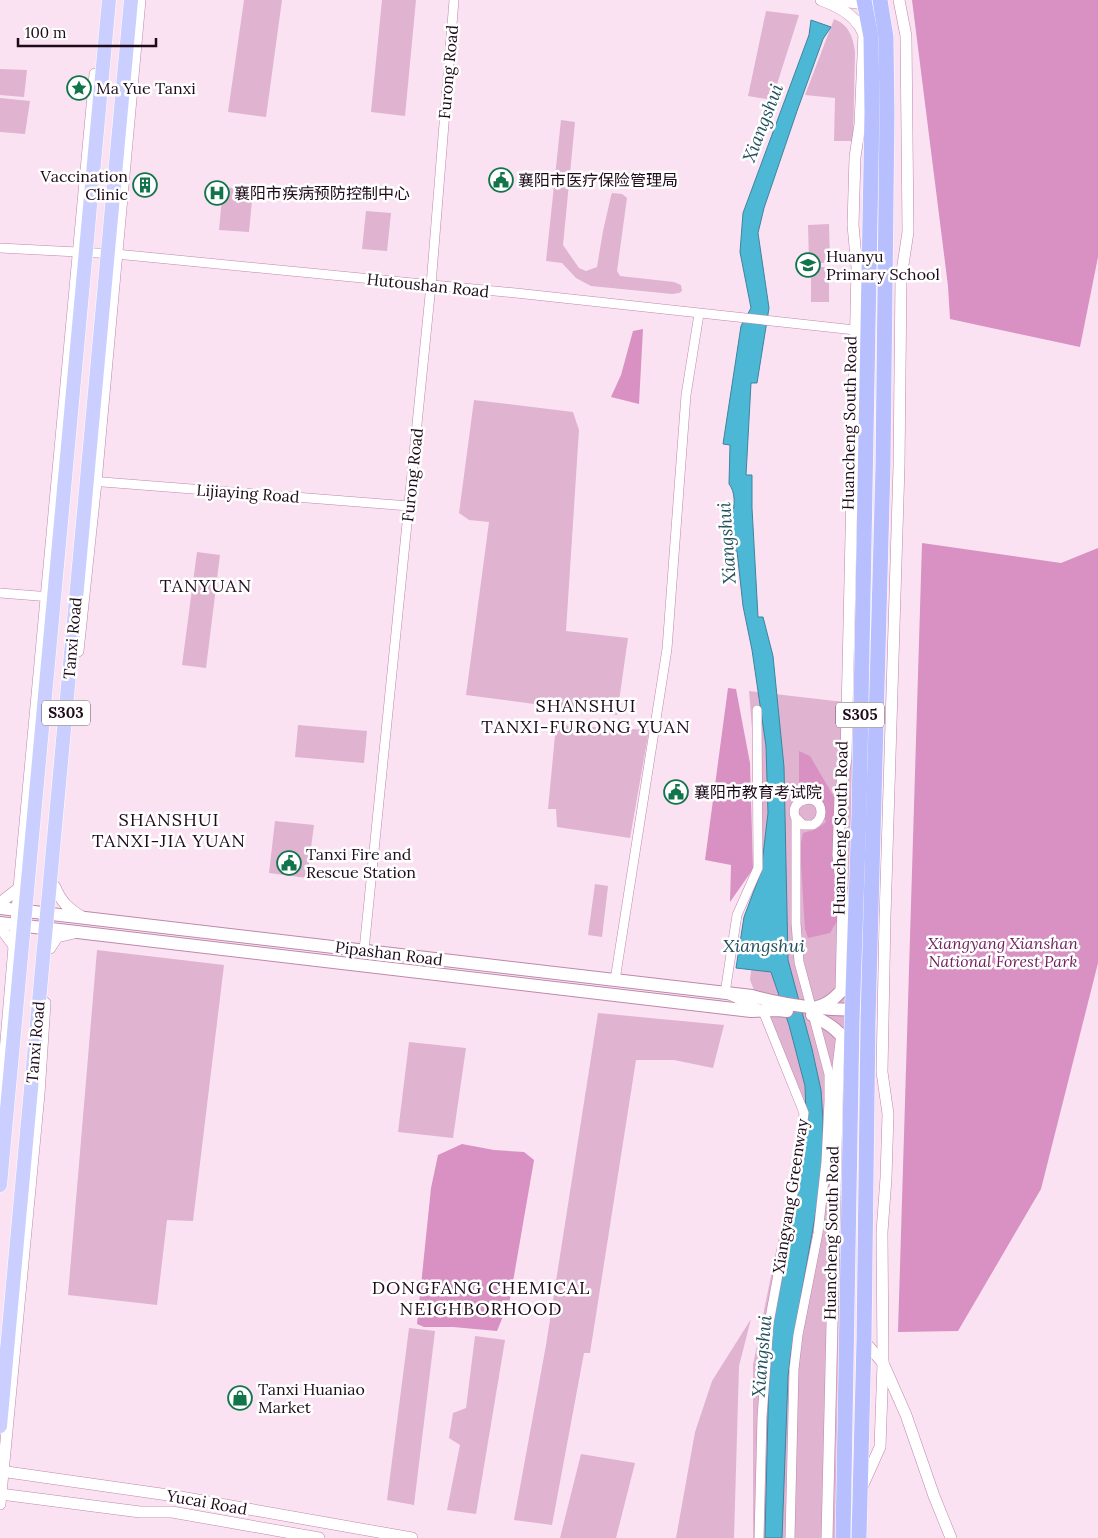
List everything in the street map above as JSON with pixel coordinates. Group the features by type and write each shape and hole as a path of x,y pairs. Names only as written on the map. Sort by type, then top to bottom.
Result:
{"highway":[{"name":"Huancheng South Road","path":"843,1538 852,1014 859,813 862,330 872,62 872,37 864,2"},
{"name":"Huancheng South Road","path":"859,1538 864,1341 868,1015 883,466 887,114 886,37 880,3"}],"main road":[{"name":"Tanxi Road","path":"0,1186 21,910 82,252 109,0"},
{"name":"Tanxi Road","path":"0,1426 112,254 131,0"},
{"name":"Pipashan Road","path":"0,908 752,996 777,1007"},
{"name":"Pipashan Road","path":"0,922 751,1011 762,1011 777,1007"},
{"path":"812,1011 832,1000 854,978"},
{"path":"777,1007 868,1015"},
{"path":"812,1011 842,1034 852,1051"}],"street":[{"path":"82,252 102,0"},
{"path":"112,254 140,0"},
{"name":"Furong Road","path":"364,950 431,285 454,0"},
{"path":"821,0 842,8 855,19 864,33 872,62"},
{"path":"832,0 880,3"},
{"path":"860,1491 880,1447 883,1363 882,1232 888,1114 882,1072 902,333 901,278 908,232 906,36 899,0"},
{"path":"841,991 843,902 838,855 840,796 846,758 862,330 853,225 855,157 860,124 864,33"},
{"name":"Hutoushan Road","path":"0,248 112,254 862,330"},
{"path":"616,980 668,648 686,395 699,314"},
{"path":"862,330 902,333"},
{"path":"50,914 55,887 91,481"},
{"name":"Lijiaying Road","path":"91,481 409,506"},
{"path":"0,593 50,597 19,888 21,910"},
{"path":"757,710 758,868 737,915 726,993 762,1011"},
{"name":"Xiangyang Greenway","path":"790,1538 794,1369 798,1335 818,1233 826,1162 829,1101 829,1074 798,962 796,923 796,819 794,812 796,806 803,800 817,802 821,810 820,819 813,825 804,825 797,819"},
{"path":"55,887 60,900 82,917"},
{"path":"0,903 19,888"},
{"path":"0,1112 14,946 20,925"},
{"path":"0,927 14,946"},
{"path":"0,1498 1,1472 39,1094 50,948 49,929"},
{"path":"50,948 57,937 78,932"},
{"name":"Xiangyang Greenway","path":"759,1538 762,1417 769,1323 796,1177 804,1113 762,1011"},
{"path":"868,1015 884,1015"},
{"path":"827,1538 838,1067 842,1034"},
{"path":"864,1341 883,1363 906,1415 934,1496 951,1538"},
{"name":"Yucai Road","path":"1,1472 176,1496 412,1538"},
{"name":"Yucai Road","path":"0,1498 140,1512 172,1512 319,1538"}],"shaded area":[{"path":"244,0 282,0 266,117 228,112"},
{"path":"382,0 416,0 405,116 371,112"},
{"path":"766,11 799,15 772,100 748,96"},
{"path":"834,19 847,28 853,41 855,52 853,141 834,141 835,98 805,95"},
{"path":"0,69 27,70 24,97 0,95"},
{"path":"0,98 30,101 25,134 0,132"},
{"path":"561,120 575,122 563,245 579,268 586,271 597,267 612,193 622,194 627,198 617,271 620,276 674,282 681,285 682,291 672,294 591,286 576,278 562,263 546,261"},
{"path":"223,187 253,190 249,232 219,230"},
{"path":"366,211 391,213 387,251 362,249"},
{"path":"829,224 830,263 809,263 808,225"},
{"path":"811,267 829,267 829,302 811,302"},
{"path":"474,400 573,412 579,430 566,631 628,638 617,715 466,695 489,522 469,520 459,513"},
{"path":"197,552 220,555 206,668 182,665"},
{"path":"749,691 861,704 843,1538 753,1538 753,1365 804,1113 750,980 763,867"},
{"path":"298,725 367,731 364,763 295,757"},
{"path":"556,725 649,730 630,838 557,827 556,809 548,809"},
{"path":"275,821 314,825 307,878 269,873"},
{"path":"595,884 608,886 602,937 588,935"},
{"path":"97,950 224,965 193,1221 167,1220 157,1305 68,1295"},
{"path":"598,1013 724,1025 713,1068 674,1060 636,1060 590,1353 584,1353 552,1525 514,1520 546,1345"},
{"path":"409,1042 466,1048 453,1138 398,1132"},
{"path":"751,1319 739,1366 734,1538 676,1538 695,1432 712,1381"},
{"path":"409,1328 435,1331 414,1505 387,1500"},
{"path":"475,1336 505,1340 476,1514 447,1510 460,1445 449,1438 453,1413 466,1408"},
{"path":"581,1454 635,1463 616,1538 560,1538"}],"green space":[{"path":"912,0 1098,0 1098,257 1080,347 950,319 948,286"},
{"path":"643,329 639,404 611,397 621,375 633,331"},
{"name":"Xiangyang Xianshan National Forest Park","path":"922,543 1061,563 1098,548 1098,963 1041,1189 958,1331 898,1332"},
{"path":"728,688 736,689 750,763 753,869 730,902 731,865 705,860"},
{"path":"799,751 810,756 834,797 834,863 838,919 830,933 808,938 805,929 800,848 803,833 817,829 826,822 819,800 799,789"},
{"path":"462,1144 494,1150 524,1152 534,1160 510,1299 497,1331 453,1327 424,1327 417,1324 431,1188 438,1155"}],"water":[{"name":"Xiangshui","path":"811,20 831,27 823,39 797,111 764,208 758,233 769,308 757,383 751,383 746,475 752,475 758,617 763,617 773,656 784,767 788,960 821,1090 823,1120 822,1177 788,1376 782,1538 765,1538 772,1323 806,1113 805,1086 789,1025 771,972 736,968 744,917 761,872 768,813 766,746 752,650 743,606 737,551 732,550 731,515 734,508 734,499 733,491 729,484 730,445 723,444 741,326 751,308 740,252 743,213 809,35"}],"place":[{"name":"Ma Yue Tanxi","path":"79,88"},
{"name":"襄阳市医疗保险管理局","path":"501,180"},
{"name":"Vaccination Clinic","path":"145,185"},
{"name":"襄阳市疾病预防控制中心","path":"217,193"},
{"name":"Huanyu Primary School","path":"808,265"},
{"name":"襄阳市教育考试院","path":"676,792"},
{"name":"Tanxi Fire and Rescue Station","path":"289,863"},
{"name":"Tanxi Huaniao Market","path":"240,1398"}],"district":[{"name":"TANYUAN","path":"206,586"},
{"name":"SHANSHUI TANXI-FURONG YUAN","path":"586,716"},
{"name":"SHANSHUI TANXI-JIA YUAN","path":"169,830"},
{"name":"DONGFANG CHEMICAL NEIGHBORHOOD","path":"481,1298"}]}
